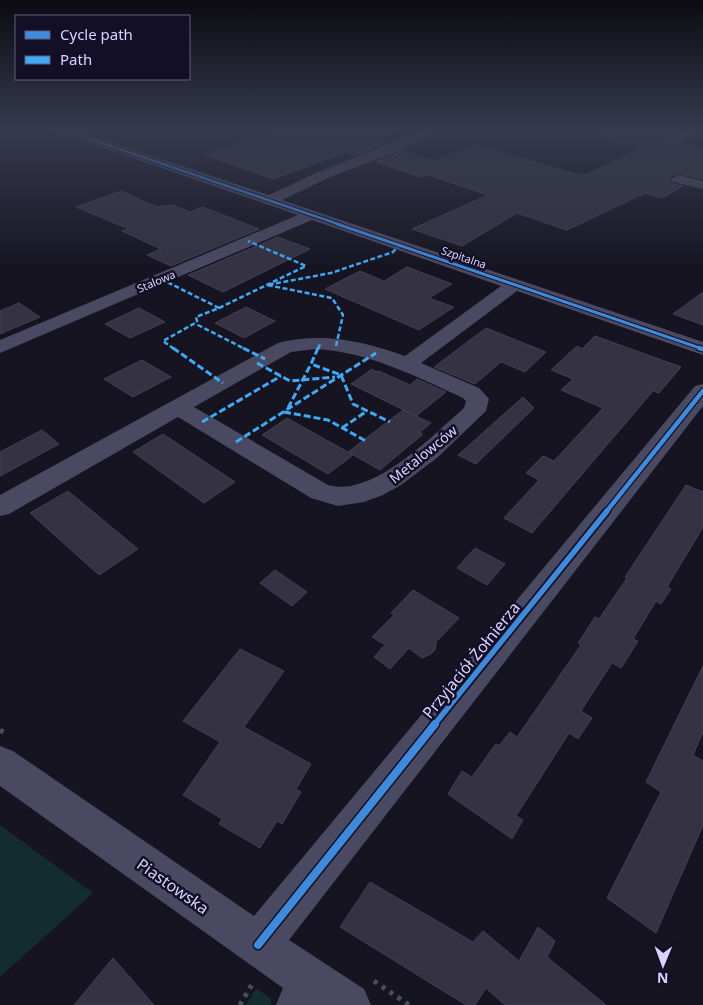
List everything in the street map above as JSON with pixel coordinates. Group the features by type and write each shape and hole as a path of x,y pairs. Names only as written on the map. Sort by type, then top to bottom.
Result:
{"street":[{"name":"Szpitalna","path":"202,177 271,200 307,217 515,284 703,349"},
{"path":"271,200 319,177"},
{"path":"678,178 703,185"},
{"name":"Stalowa","path":"0,347 307,217"},
{"path":"406,364 515,284"},
{"name":"Metalowców","path":"0,507 285,347 298,344 362,349 406,364 471,393 478,399 475,411 392,480 366,492 339,497 320,492 178,408"},
{"name":"Przyjaciół Żołnierza","path":"258,945 703,391"},
{"name":"Piastowska","path":"0,764 258,945 321,998"}],"green space":[{"path":"0,825 93,893 0,977"},
{"path":"256,988 271,999 271,1005 246,1005"}],"building":[{"path":"434,177 670,177 669,180 673,184 683,186 662,198 645,193 567,230 517,213 462,246 412,229 488,195"},
{"path":"121,191 157,207 172,205 190,212 203,207 259,229 171,266 147,255 161,249 122,231 129,229 76,207"},
{"path":"278,237 310,249 223,292 188,275"},
{"path":"407,267 452,284 429,298 454,307 419,330 325,289 360,271 384,281"},
{"path":"703,292 703,325 673,314"},
{"path":"19,303 40,317 0,334 0,311"},
{"path":"246,307 275,321 244,338 215,323"},
{"path":"139,308 165,322 130,338 105,324"},
{"path":"486,328 546,352 525,372 501,362 475,384 434,367"},
{"path":"595,336 681,367 659,393 653,391 532,533 504,518 539,480 526,473 543,456 554,461 603,408 561,390 573,379 551,370 577,346 582,349"},
{"path":"142,360 171,377 133,397 104,379"},
{"path":"372,369 410,385 417,379 446,392 416,416 351,384"},
{"path":"523,397 534,408 476,464 458,455"},
{"path":"403,410 431,423 420,432 423,434 380,470 348,452"},
{"path":"287,418 353,455 328,474 262,435"},
{"path":"42,430 59,444 0,476 0,452"},
{"path":"163,434 235,482 204,503 133,452"},
{"path":"686,485 703,492 703,527 667,587 671,589 661,604 656,601 633,639 638,641 621,668 612,663 581,711 592,718 578,739 569,733 516,816 523,820 512,839 448,794 462,771 472,777 496,744 499,746 510,732 517,737 581,645 578,643 595,617 599,619 627,578 625,577"},
{"path":"68,491 138,549 99,575 30,513"},
{"path":"475,548 505,564 487,585 457,568"},
{"path":"275,570 307,592 292,606 260,583"},
{"path":"413,590 459,618 436,642 435,650 431,654 422,658 409,648 390,669 374,657 385,645 372,637 394,615 391,613"},
{"path":"240,649 284,671 244,727 311,764 296,789 301,792 282,824 277,821 260,848 219,824 222,819 183,795 220,742 183,721"},
{"path":"703,666 703,732 693,755 703,761 703,825 656,933 607,898 661,792 646,782"},
{"path":"370,882 473,942 483,931 519,961 538,927 555,941 547,957 606,1005 505,1005 486,988 475,1005 466,1005 340,927"},
{"path":"113,958 154,1005 74,1005"}],"marked path":[{"path":"219,308 306,266 248,241"},
{"path":"336,346 343,315 332,298 267,285 331,273 393,252 400,245"},
{"path":"161,279 219,308 196,317 198,325 265,359"},
{"path":"197,322 163,341 223,383"},
{"path":"320,344 311,364 341,375 353,404 390,422"},
{"path":"236,442 376,353"},
{"path":"257,363 290,381 335,377"},
{"path":"288,408 311,364"},
{"path":"202,422 281,376"},
{"path":"342,428 367,411"},
{"path":"284,412 328,420 366,441"}],"cycle path":[{"path":"201,177 703,349"},
{"path":"258,945 703,391"}]}
